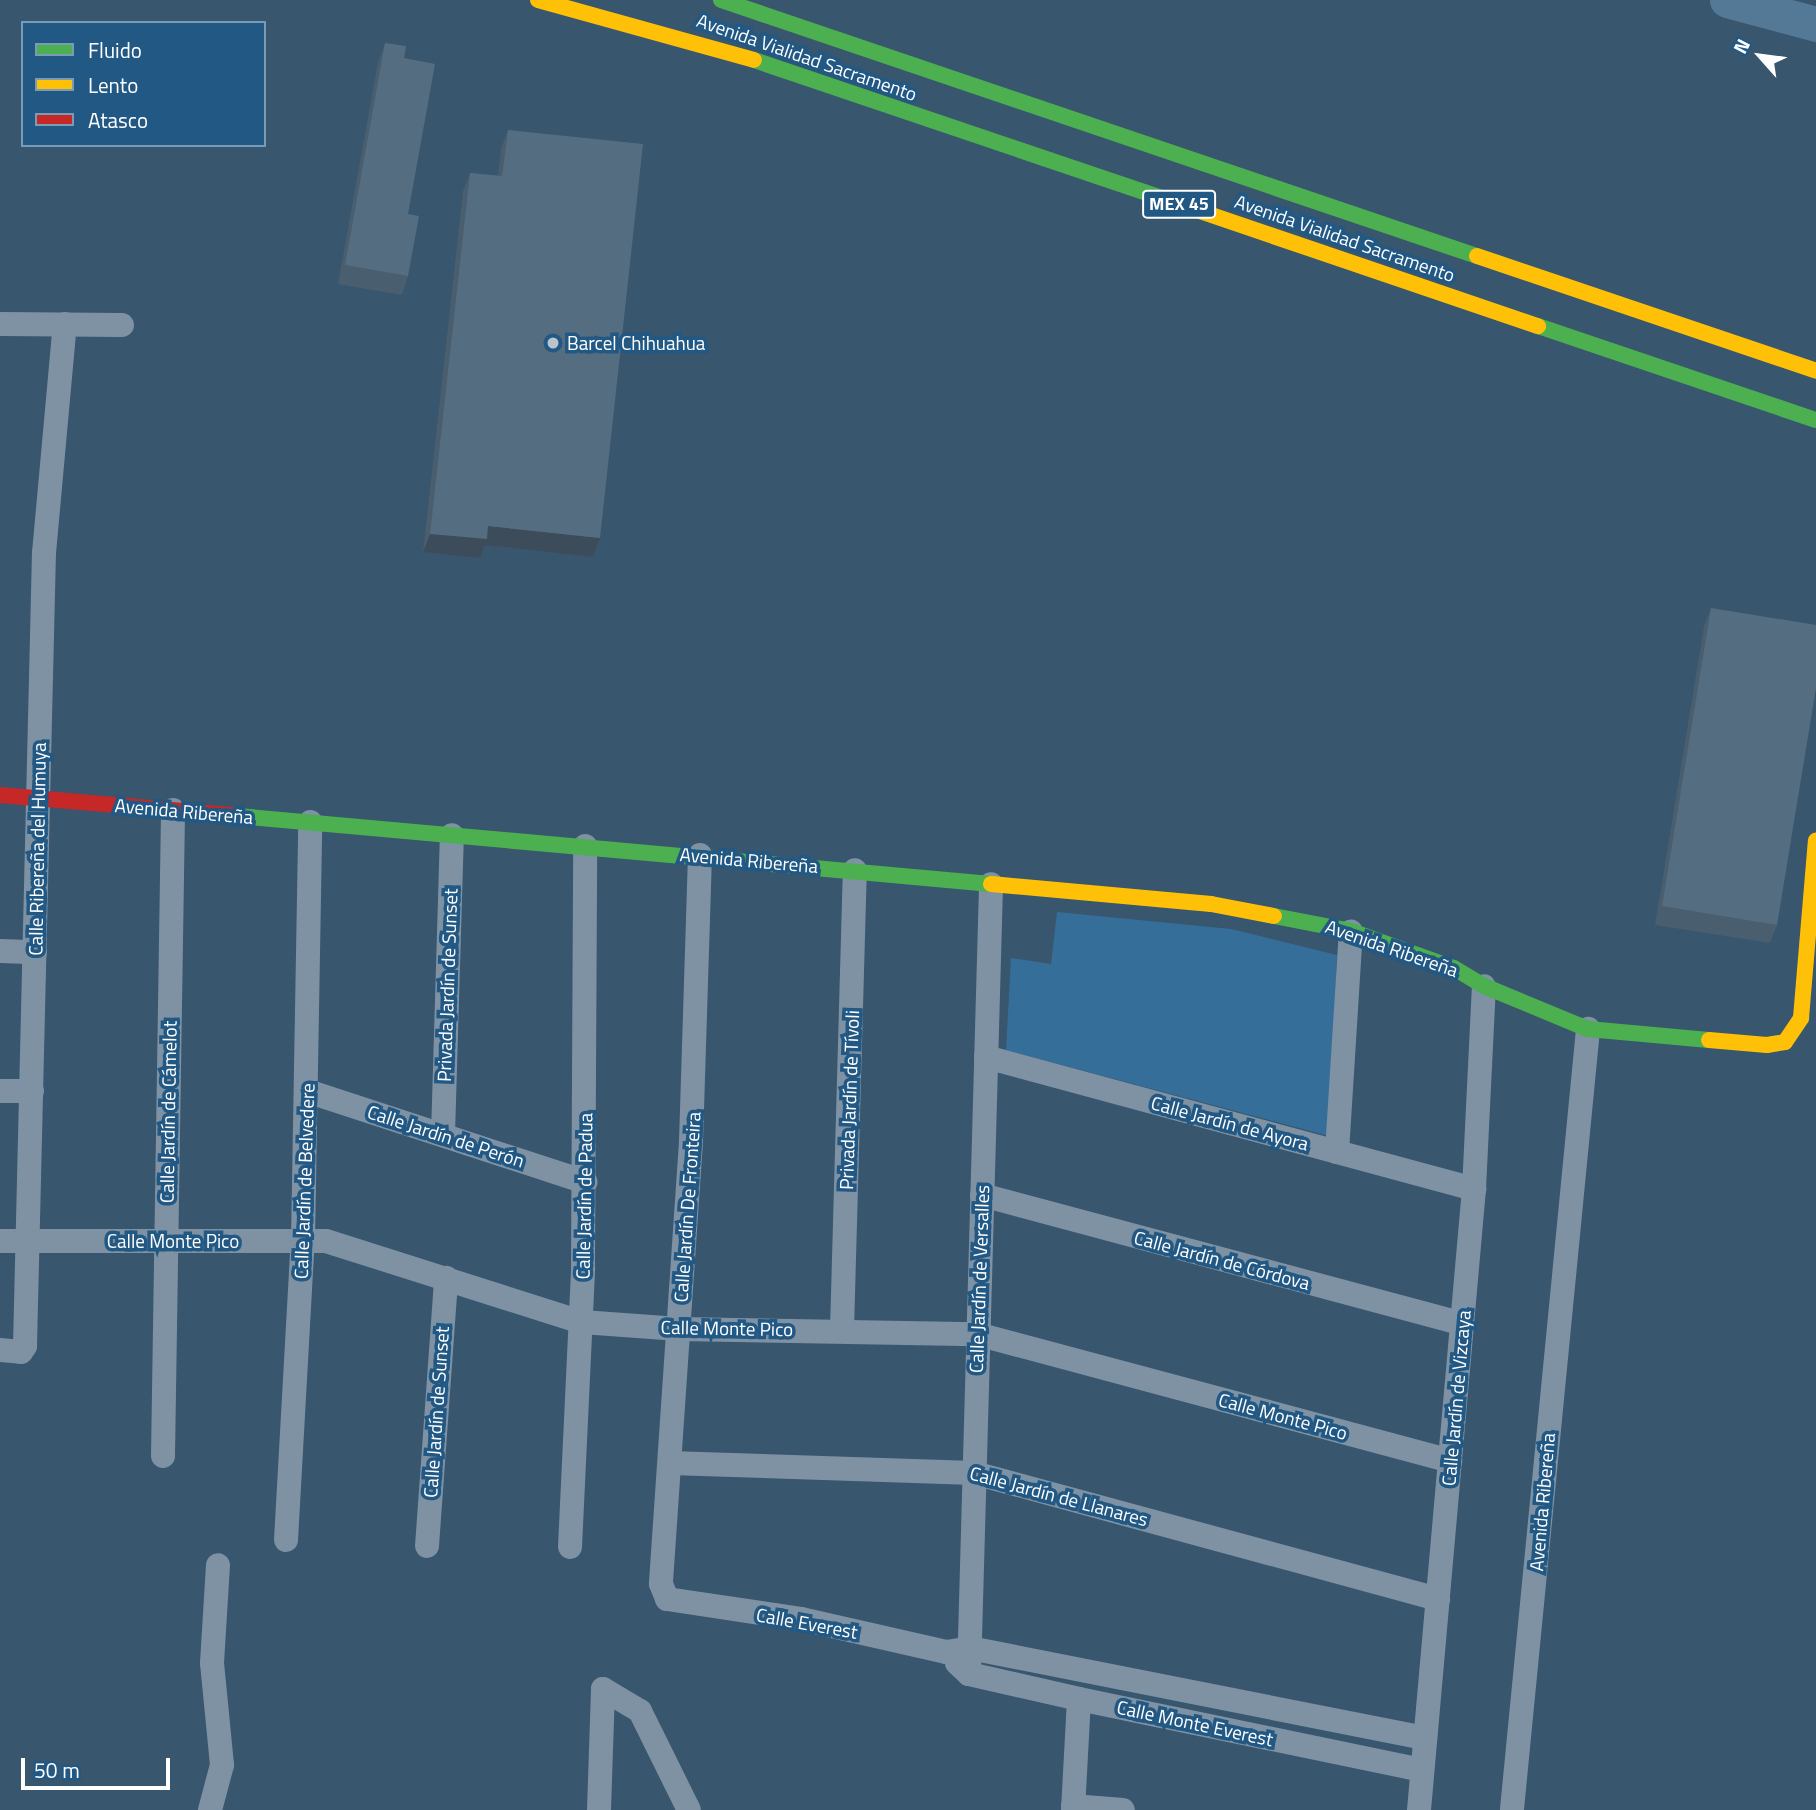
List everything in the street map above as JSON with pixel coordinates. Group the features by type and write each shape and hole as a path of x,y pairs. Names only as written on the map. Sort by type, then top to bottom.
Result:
{"main road":[{"name":"Avenida Vialidad Sacramento","path":"538,0 733,53 1816,420"},
{"name":"Avenida Vialidad Sacramento","path":"721,0 1816,370"},
{"name":"Avenida Ribereña","path":"0,795 700,855 1211,904 1351,931 1454,968 1484,986 1588,1028 1675,1040 1785,1042 1801,1018 1816,841"}],"street":[{"path":"0,324 122,325"},
{"name":"Calle Ribereña del Humuya","path":"0,1350 21,1352 25,1346 44,553 65,324"},
{"name":"Calle Jardín de Cámelot","path":"163,1456 173,810"},
{"name":"Calle Jardín de Belvedere","path":"286,1540 303,1240 310,822"},
{"name":"Privada Jardín de Sunset","path":"443,1135 452,835"},
{"name":"Calle Jardín de Padua","path":"570,1546 582,1322 585,1182 585,846"},
{"name":"Calle Jardín De Fronteira","path":"667,1599 661,1584 694,1080 700,855"},
{"name":"Privada Jardín de Tívoli","path":"842,1330 855,870"},
{"name":"Calle Jardín de Versalles","path":"969,1674 958,1650 974,1473 991,884"},
{"path":"1337,1152 1351,931"},
{"path":"0,951 35,952"},
{"name":"Calle Jardín de Vizcaya","path":"1419,1810 1474,1189 1484,986"},
{"name":"Avenida Ribereña","path":"1512,1809 1588,1028"},
{"name":"Calle Jardín de Ayora","path":"986,1057 1474,1189"},
{"path":"0,1091 32,1091"},
{"name":"Calle Jardín de Perón","path":"307,1091 585,1182"},
{"name":"Calle Jardín de Córdova","path":"982,1195 1462,1324"},
{"name":"Calle Monte Pico","path":"0,1241 303,1240 353,1248 582,1322 679,1329 977,1334 1450,1461"},
{"name":"Calle Jardín de Sunset","path":"427,1546 446,1278"},
{"name":"Calle Jardín de Llanares","path":"670,1462 974,1473 1438,1599"},
{"path":"211,1810 222,1765 212,1662 218,1565"},
{"name":"Calle Everest","path":"667,1599 810,1621 958,1650"},
{"name":"Calle Monte Everest","path":"958,1650 1425,1738"},
{"name":"Calle Monte Everest","path":"969,1674 1422,1770"},
{"path":"599,1810 603,1689 640,1712 689,1810"},
{"path":"1079,1699 1073,1808 1123,1810"}],"shaded area":[{"path":"1057,912 1231,929 1337,955 1329,1136 1006,1050 1011,958 1051,964"}],"building":[{"path":"385,43 406,46 404,58 435,64 408,214 419,216 408,276 345,265"},
{"name":"Barcel Chihuahua","path":"508,130 643,144 600,538 488,526 487,539 430,534 470,173 502,176"},
{"path":"1711,608 1816,625 1816,688 1777,925 1662,906"}],"waterway":[{"path":"1727,0 1816,24"}],"traffic: fast":[{"path":"721,0 1477,256"},
{"path":"754,60 1185,206"},
{"path":"1538,326 1816,420"},
{"path":"238,816 991,884"},
{"path":"1274,916 1351,931 1454,968 1484,986 1588,1029 1709,1040"}],"traffic: slow":[{"path":"538,0 754,60"},
{"path":"1185,206 1538,326"},
{"path":"1477,256 1816,371"},
{"path":"1709,1040 1767,1045 1785,1042 1801,1018 1816,841"},
{"path":"991,884 1211,904 1274,916"}],"traffic: jam":[{"path":"0,795 238,816"}],"place":[{"name":"Barcel Chihuahua","path":"553,343"}]}
